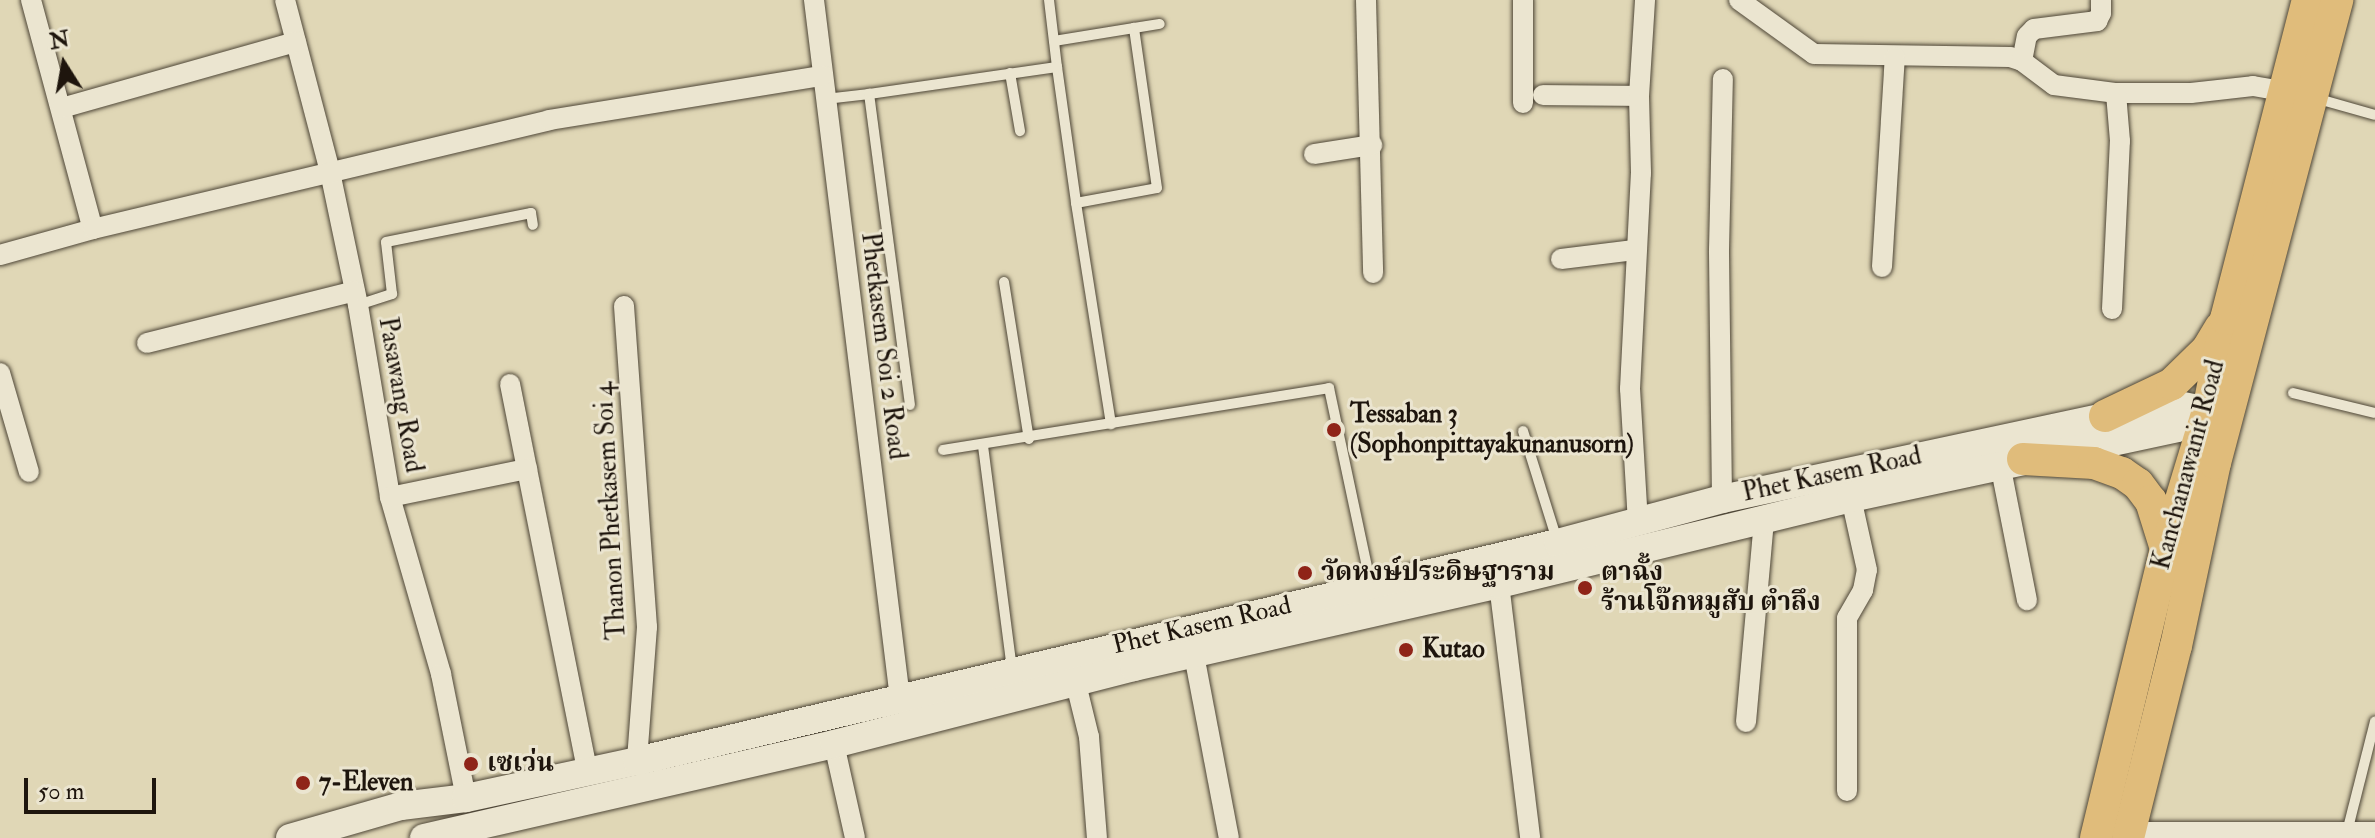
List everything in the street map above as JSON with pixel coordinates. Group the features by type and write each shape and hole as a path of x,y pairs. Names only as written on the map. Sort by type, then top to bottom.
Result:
{"main road":[{"name":"Kanchanawanit Road","path":"2113,835 2176,646 2215,463 2239,323 2296,94 2308,0"},
{"name":"Kanchanawanit Road","path":"2296,94 2337,0"},
{"name":"Kanchanawanit Road","path":"2113,835 2166,549 2208,411 2239,323"},
{"path":"2105,416 2172,384 2239,323"},
{"name":"Phet Kasem Road","path":"290,838 401,806 466,798 637,761 1012,671 1133,655 1194,655 1499,584 1638,523 1722,499 2169,403 2208,411"},
{"name":"Phet Kasem Road","path":"424,838 464,833 1076,684 1133,655 1371,587 1764,519 2177,428 2208,411"},
{"path":"2208,411 2215,463"},
{"path":"2012,462 2086,462 2122,473 2138,484 2151,501 2166,549"}],"street":[{"path":"31,0 93,229"},
{"name":"Pasawang Road","path":"285,0 330,172 357,298 390,497 441,674 466,798"},
{"name":"Phetkasem Soi 2 Road","path":"814,0 900,698"},
{"path":"1366,0 1373,273"},
{"path":"1523,0 1523,103"},
{"path":"1638,523 1630,389 1634,250 1641,173 1639,96 1645,0"},
{"path":"1739,0 1814,54 2005,57 2022,61 2054,85 2116,93 2191,93 2253,86 2296,94"},
{"path":"2022,61 2027,36 2034,29 2097,21 2101,0"},
{"path":"62,108 296,42"},
{"path":"1882,267 1895,57"},
{"path":"0,255 93,229 549,120 822,76"},
{"path":"1722,499 1719,250 1723,79"},
{"path":"2112,309 2120,141 2116,93"},
{"path":"1543,95 1639,96"},
{"path":"1314,154 1372,145"},
{"path":"1561,259 1634,250"},
{"path":"147,343 357,298"},
{"name":"Thanon Phetkasem Soi 4","path":"624,306 647,627 637,761"},
{"path":"0,373 29,472"},
{"path":"510,384 587,771"},
{"path":"2012,462 2027,600"},
{"path":"390,497 527,469"},
{"path":"1847,791 1847,618 1863,590 1867,570 1863,539 1851,498"},
{"path":"1746,722 1764,519"},
{"path":"1499,584 1530,838"},
{"path":"1194,655 1229,838"},
{"path":"1076,684 1089,737 1097,838"},
{"path":"834,744 855,838"},
{"path":"2113,835 2375,832"}],"lane":[{"path":"1049,0 1076,203 1111,424"},
{"path":"1054,41 1160,24"},
{"path":"1076,203 1157,188 1134,28"},
{"path":"826,99 1057,67"},
{"path":"1010,73 1020,131"},
{"path":"869,94 910,405"},
{"path":"2296,94 2375,115"},
{"path":"357,298 392,294 386,242 531,213 533,225"},
{"path":"1004,282 1029,439"},
{"path":"943,450 1029,439 1329,388 1371,587"},
{"path":"2293,393 2375,413"},
{"path":"1523,431 1561,555"},
{"path":"983,446 1012,671"},
{"path":"2347,832 2375,721"}],"place":[{"name":"Tessaban 3 (Sophonpittayakunanusorn)","path":"1334,430"},
{"name":"วัดหงษ์ประดิษฐาราม","path":"1305,573"},
{"name":"ตาฉั้ง ร้านโจ๊กหมูสับ ตำลึง","path":"1585,588"},
{"name":"Kutao","path":"1406,650"},
{"name":"เซเว่น","path":"471,764"},
{"name":"7-Eleven","path":"303,783"}]}
